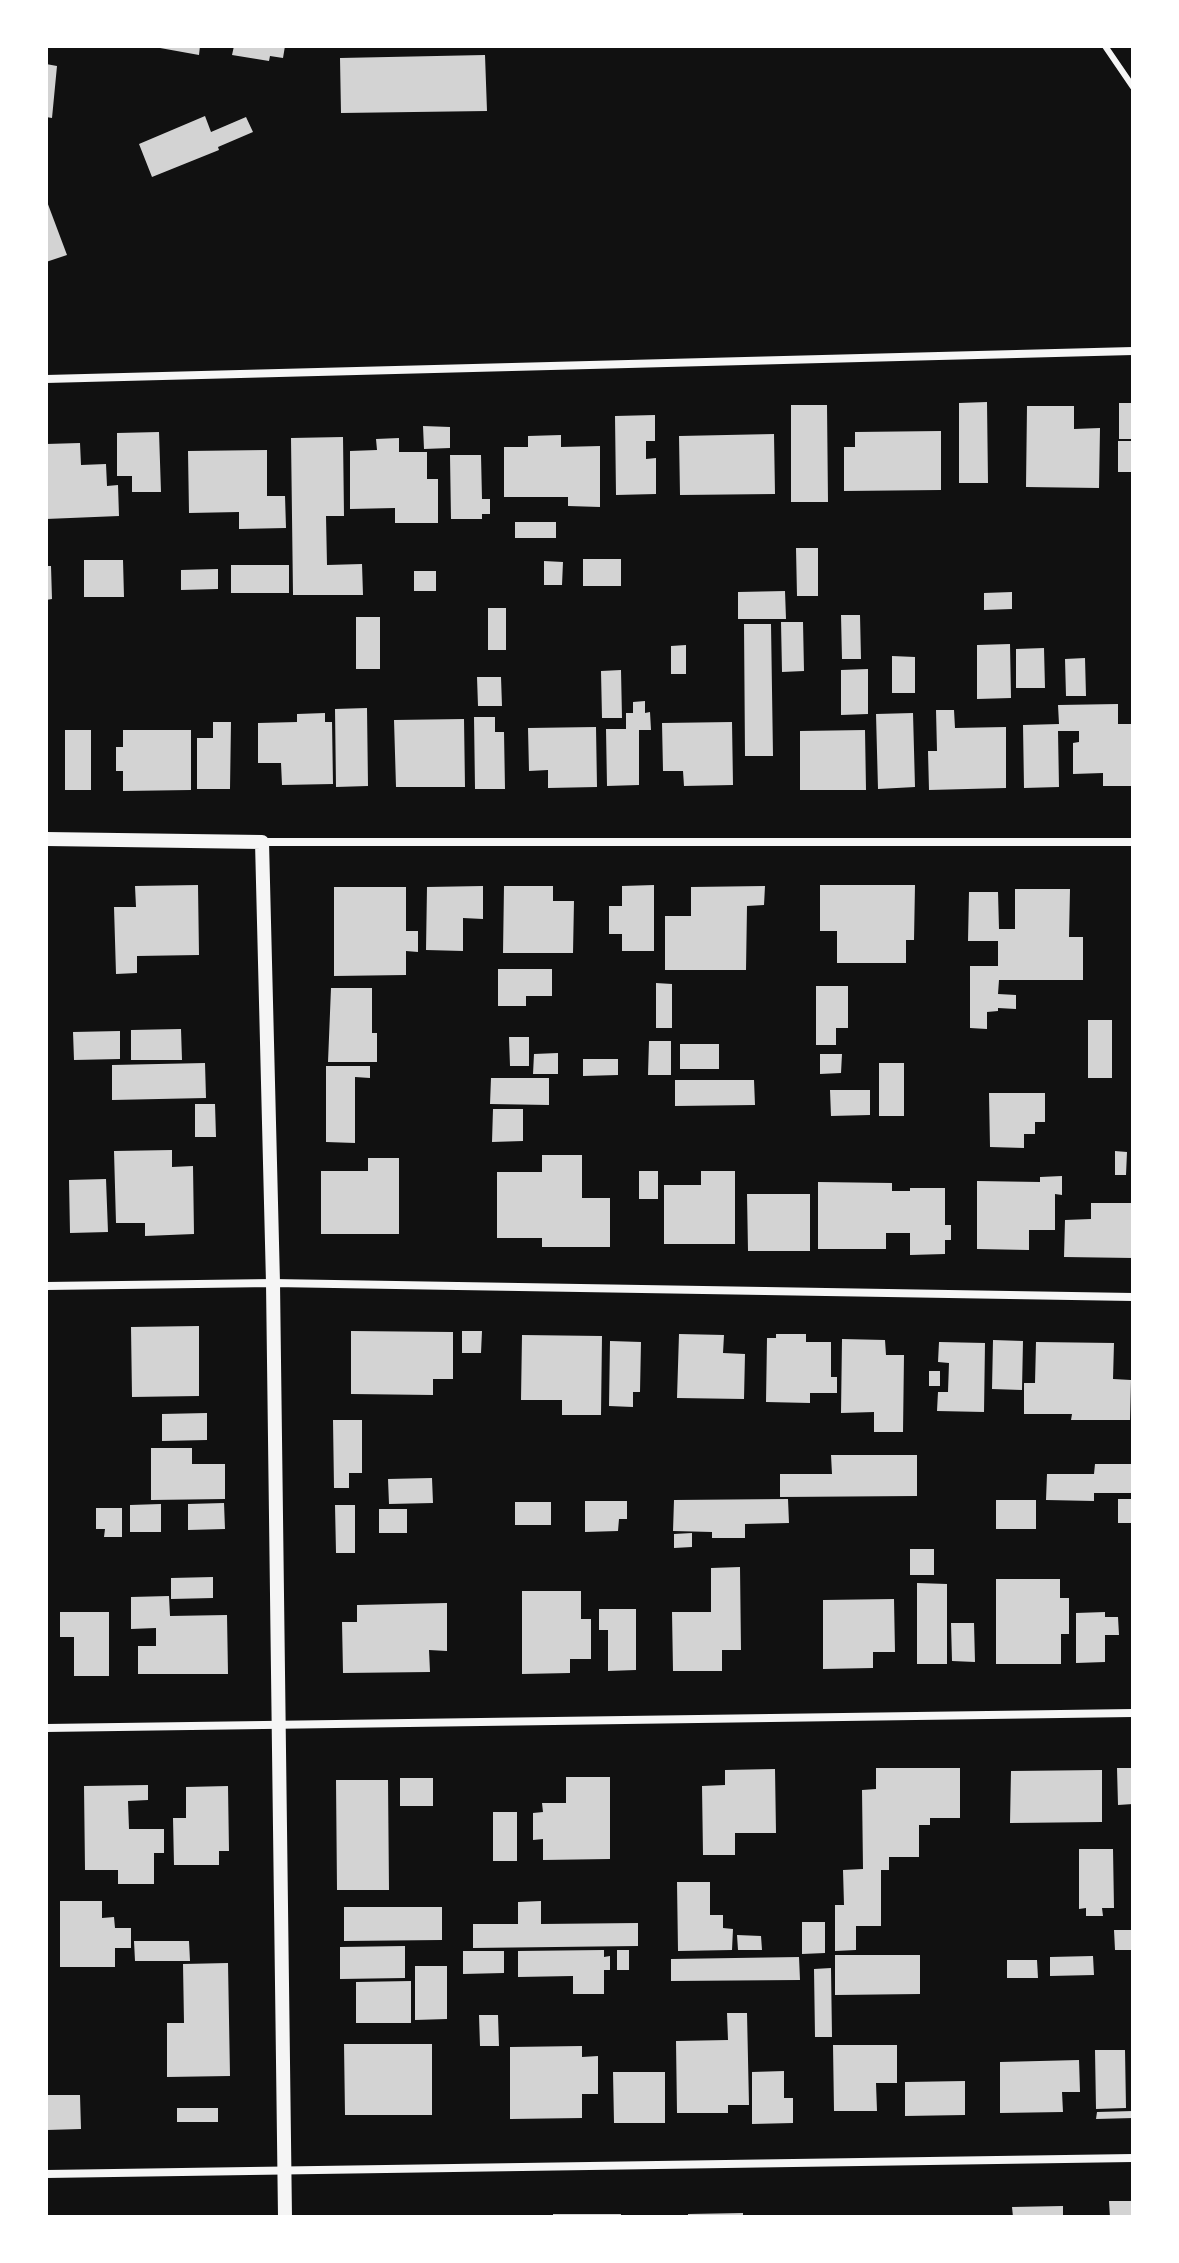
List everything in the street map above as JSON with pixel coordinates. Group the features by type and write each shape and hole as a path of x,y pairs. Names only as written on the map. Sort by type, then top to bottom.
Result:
{"street":[{"path":"46,379 1133,351"},
{"path":"46,839 262,842 1133,842"},
{"path":"262,842 273,1283 285,2217"},
{"path":"46,1286 273,1283 1133,1297"},
{"path":"46,1728 1133,1713"},
{"path":"46,2174 1133,2158"}],"lane":[{"path":"1105,46 1133,87"}],"building":[{"path":"149,46 200,46 199,55"},
{"path":"234,46 285,46 283,58 270,56 269,61 232,55"},
{"path":"485,55 487,111 341,113 340,58"},
{"path":"46,64 57,66 52,118 46,117"},
{"path":"205,116 211,132 246,117 253,132 218,147 219,150 152,177 139,144"},
{"path":"46,199 67,255 46,262"},
{"path":"987,402 988,483 959,483 959,403"},
{"path":"1119,403 1133,403 1133,439 1119,439"},
{"path":"791,405 827,405 828,502 791,502"},
{"path":"1027,406 1074,406 1074,429 1100,428 1099,488 1026,487"},
{"path":"655,415 655,441 646,441 646,459 656,458 656,494 616,495 615,416"},
{"path":"423,426 450,427 450,448 424,449"},
{"path":"941,431 941,490 844,491 844,447 855,447 855,432"},
{"path":"159,432 161,492 132,492 132,476 117,476 117,433"},
{"path":"774,434 775,494 680,495 679,436"},
{"path":"561,435 561,447 600,446 600,507 568,506 568,497 504,497 504,447 528,447 528,436"},
{"path":"343,437 344,516 326,516 327,565 362,564 363,595 293,595 291,438"},
{"path":"399,438 399,452 427,452 427,479 438,479 438,523 395,523 395,508 350,509 350,451 377,450 376,439"},
{"path":"1118,441 1133,441 1133,472 1118,472"},
{"path":"80,443 81,465 106,464 107,486 118,485 119,516 46,519 46,444"},
{"path":"267,450 267,496 285,496 286,528 239,529 239,512 189,513 188,451"},
{"path":"450,455 481,455 482,499 490,499 490,514 482,514 482,519 451,519"},
{"path":"515,522 556,522 556,538 515,538"},
{"path":"796,548 818,548 818,596 797,596"},
{"path":"583,559 621,559 621,586 583,586"},
{"path":"84,560 123,560 124,597 84,597"},
{"path":"544,561 563,562 562,585 544,585"},
{"path":"231,565 289,565 289,593 231,593"},
{"path":"46,566 51,566 52,599 46,600"},
{"path":"218,569 218,589 181,590 181,570"},
{"path":"414,571 436,571 436,591 414,591"},
{"path":"785,591 786,619 738,619 738,592"},
{"path":"1012,592 1012,609 984,610 984,593"},
{"path":"488,608 506,608 506,650 488,650"},
{"path":"841,615 860,615 861,659 842,659"},
{"path":"356,617 380,617 380,669 356,669"},
{"path":"781,622 803,622 804,671 782,672"},
{"path":"744,624 771,624 773,756 745,756"},
{"path":"1010,644 1011,698 977,699 977,645"},
{"path":"686,645 686,674 671,674 671,646"},
{"path":"1044,648 1045,688 1016,688 1016,649"},
{"path":"892,656 915,657 915,693 892,693"},
{"path":"1085,658 1086,696 1066,696 1065,659"},
{"path":"868,669 868,714 841,715 841,670"},
{"path":"621,670 622,718 602,718 601,671"},
{"path":"477,677 501,677 502,706 478,706"},
{"path":"645,701 645,713 650,712 651,730 639,730 639,785 607,786 606,729 626,729 626,713 633,713 633,702"},
{"path":"1118,704 1118,724 1133,724 1133,786 1103,786 1103,773 1073,774 1073,743 1079,742 1079,731 1058,731 1059,787 1024,788 1023,725 1059,724 1058,705"},
{"path":"367,708 368,786 336,787 335,709"},
{"path":"936,710 954,710 955,728 1006,727 1006,788 929,790 928,751 937,751"},
{"path":"325,713 325,722 332,722 333,784 282,785 281,763 258,763 258,723 297,722 297,714"},
{"path":"913,713 915,787 878,789 876,714"},
{"path":"474,717 495,717 495,732 504,732 505,789 475,789"},
{"path":"464,719 465,787 396,787 394,720"},
{"path":"213,722 231,722 230,789 197,789 197,738 213,738"},
{"path":"732,722 733,785 684,786 683,771 663,771 662,723"},
{"path":"596,727 597,787 548,788 548,770 529,771 528,728"},
{"path":"65,730 91,730 91,790 65,790"},
{"path":"123,730 191,730 191,790 123,791 123,771 116,771 116,747 123,747"},
{"path":"865,730 866,790 800,790 800,731"},
{"path":"198,885 199,955 137,956 137,973 116,974 114,907 136,907 135,886"},
{"path":"654,885 654,951 622,951 622,934 609,934 609,906 622,906 622,886"},
{"path":"820,885 915,885 914,940 906,940 906,963 837,963 837,931 820,931"},
{"path":"483,886 483,919 463,918 463,951 426,950 427,887"},
{"path":"504,886 553,886 553,901 574,901 573,953 503,953"},
{"path":"765,886 764,905 747,906 746,970 665,970 665,916 691,916 691,887"},
{"path":"334,887 406,887 406,931 418,931 418,952 406,951 406,975 334,976"},
{"path":"1015,889 1070,889 1069,937 1083,937 1083,980 999,980 998,994 1016,995 1016,1009 998,1008 998,1011 987,1012 987,1029 970,1028 970,966 998,966 998,941 968,941 969,892 998,892 999,929 1015,929"},
{"path":"498,969 552,969 552,996 526,996 526,1006 498,1006"},
{"path":"656,983 672,984 672,1028 656,1028"},
{"path":"816,986 848,986 848,1028 836,1028 836,1045 816,1045"},
{"path":"331,988 372,988 372,1033 377,1033 377,1062 328,1062"},
{"path":"1088,1020 1112,1020 1112,1078 1088,1078"},
{"path":"181,1029 182,1060 131,1060 131,1030"},
{"path":"120,1031 120,1059 74,1060 73,1032"},
{"path":"509,1037 529,1037 529,1066 510,1066"},
{"path":"649,1041 671,1041 671,1075 648,1075"},
{"path":"680,1044 719,1044 719,1069 680,1069"},
{"path":"558,1053 558,1074 533,1074 534,1054"},
{"path":"820,1054 842,1054 841,1073 820,1074"},
{"path":"583,1059 618,1059 618,1075 583,1076"},
{"path":"205,1063 206,1098 112,1100 112,1065"},
{"path":"879,1063 904,1063 904,1116 879,1116"},
{"path":"326,1066 370,1066 370,1078 355,1077 355,1143 326,1142"},
{"path":"491,1078 549,1078 549,1105 490,1104"},
{"path":"675,1080 754,1080 755,1105 675,1106"},
{"path":"830,1090 870,1090 870,1115 831,1116"},
{"path":"989,1093 1045,1093 1045,1122 1035,1122 1035,1134 1024,1134 1024,1148 990,1147"},
{"path":"195,1104 215,1104 216,1137 195,1137"},
{"path":"493,1109 523,1109 523,1141 492,1142"},
{"path":"172,1150 172,1167 193,1166 194,1234 145,1236 145,1223 116,1223 114,1151"},
{"path":"1115,1151 1127,1152 1126,1175 1115,1175"},
{"path":"542,1155 582,1155 582,1198 610,1198 610,1247 542,1247 542,1238 497,1238 497,1172 542,1172"},
{"path":"368,1158 399,1158 399,1234 321,1234 321,1171 368,1171"},
{"path":"639,1171 658,1171 658,1199 639,1199"},
{"path":"701,1171 735,1171 735,1244 664,1244 664,1185 701,1185"},
{"path":"1062,1176 1062,1195 1055,1194 1055,1230 1029,1230 1029,1250 977,1249 977,1181 1040,1182 1040,1177"},
{"path":"106,1179 108,1232 70,1233 69,1180"},
{"path":"818,1182 892,1183 892,1191 945,1188 945,1225 951,1225 951,1240 945,1240 945,1254 910,1255 910,1233 886,1233 886,1249 818,1249"},
{"path":"747,1194 810,1194 810,1251 748,1251"},
{"path":"1091,1203 1133,1203 1133,1258 1064,1257 1065,1220 1091,1219"},
{"path":"199,1326 199,1396 132,1397 131,1327"},
{"path":"351,1331 453,1332 453,1379 433,1379 433,1395 351,1394"},
{"path":"462,1331 482,1331 481,1353 462,1353"},
{"path":"679,1334 724,1335 723,1353 745,1354 744,1399 677,1398"},
{"path":"776,1334 806,1334 806,1342 831,1342 831,1377 837,1377 837,1393 810,1393 810,1403 766,1402 767,1338 776,1338"},
{"path":"522,1335 602,1336 601,1415 562,1415 562,1400 521,1400"},
{"path":"842,1339 885,1340 886,1355 904,1355 903,1432 874,1432 874,1412 841,1413"},
{"path":"993,1340 1023,1341 1022,1390 992,1389"},
{"path":"610,1341 641,1342 640,1392 633,1392 633,1407 609,1406"},
{"path":"939,1342 985,1343 984,1412 937,1411 938,1392 948,1392 949,1363 938,1362"},
{"path":"1036,1342 1114,1343 1113,1379 1131,1380 1130,1420 1071,1420 1072,1414 1024,1414 1024,1383 1035,1383"},
{"path":"929,1371 940,1371 940,1386 929,1386"},
{"path":"207,1413 207,1440 162,1441 162,1414"},
{"path":"333,1420 362,1420 362,1473 349,1473 349,1488 334,1488"},
{"path":"151,1448 192,1448 192,1464 225,1464 225,1499 151,1500"},
{"path":"831,1455 917,1455 917,1496 780,1497 780,1474 832,1474"},
{"path":"1095,1464 1131,1464 1133,1493 1094,1493 1094,1501 1046,1500 1047,1474 1094,1474"},
{"path":"432,1478 433,1503 389,1504 388,1479"},
{"path":"788,1499 789,1523 745,1524 745,1538 712,1538 712,1532 673,1531 674,1500"},
{"path":"1118,1499 1133,1499 1133,1523 1118,1523"},
{"path":"996,1500 1036,1500 1036,1529 996,1529"},
{"path":"585,1501 627,1501 627,1519 619,1519 618,1531 585,1532"},
{"path":"515,1502 551,1502 551,1525 515,1525"},
{"path":"224,1503 225,1529 188,1530 188,1504"},
{"path":"161,1504 161,1532 130,1532 130,1505"},
{"path":"335,1505 355,1505 355,1553 336,1553"},
{"path":"96,1508 122,1508 122,1537 104,1537 105,1529 96,1529"},
{"path":"379,1509 407,1509 407,1533 379,1533"},
{"path":"692,1533 692,1547 674,1548 674,1534"},
{"path":"910,1549 934,1549 934,1575 910,1575"},
{"path":"740,1567 741,1650 722,1650 722,1671 673,1671 672,1612 711,1612 711,1568"},
{"path":"213,1577 213,1598 171,1599 171,1578"},
{"path":"996,1579 1060,1579 1060,1598 1069,1598 1069,1634 1061,1634 1061,1664 996,1664"},
{"path":"917,1583 947,1584 947,1664 917,1664"},
{"path":"522,1591 581,1591 581,1619 591,1619 591,1659 570,1659 570,1673 522,1674"},
{"path":"169,1596 170,1616 227,1615 228,1674 138,1674 138,1646 156,1646 156,1628 131,1629 131,1597"},
{"path":"894,1599 895,1652 873,1652 873,1668 823,1669 823,1600"},
{"path":"447,1603 447,1651 429,1650 430,1672 343,1673 342,1622 357,1622 357,1605"},
{"path":"599,1609 636,1609 636,1670 608,1671 608,1630 599,1630"},
{"path":"60,1612 109,1612 109,1676 74,1676 74,1637 60,1637"},
{"path":"1105,1612 1105,1617 1118,1617 1119,1635 1105,1635 1105,1662 1076,1663 1076,1613"},
{"path":"951,1623 974,1623 975,1662 952,1661"},
{"path":"876,1768 960,1768 960,1818 930,1818 930,1825 919,1825 919,1857 889,1857 889,1870 881,1870 881,1926 856,1926 856,1950 835,1951 835,1905 844,1905 843,1870 863,1869 862,1790 876,1789"},
{"path":"1117,1768 1133,1768 1133,1804 1118,1805"},
{"path":"775,1769 776,1833 735,1833 735,1855 703,1855 702,1786 725,1785 725,1770"},
{"path":"1102,1770 1102,1822 1010,1823 1011,1771"},
{"path":"566,1777 610,1777 610,1859 543,1860 543,1839 533,1840 533,1813 543,1812 542,1803 566,1803"},
{"path":"400,1778 433,1778 433,1806 400,1806"},
{"path":"336,1780 388,1780 389,1890 337,1890"},
{"path":"148,1785 148,1800 128,1801 129,1829 164,1829 164,1853 154,1853 154,1884 118,1884 118,1870 85,1870 84,1786"},
{"path":"228,1786 229,1851 219,1851 219,1865 174,1865 173,1818 186,1818 186,1787"},
{"path":"493,1812 517,1812 517,1861 493,1861"},
{"path":"1079,1849 1113,1849 1114,1908 1102,1908 1103,1916 1086,1916 1086,1908 1079,1909"},
{"path":"677,1882 710,1882 710,1915 723,1915 723,1928 733,1929 732,1950 678,1951"},
{"path":"60,1901 102,1901 102,1918 114,1917 115,1928 131,1928 131,1948 115,1948 115,1967 60,1967"},
{"path":"541,1901 541,1924 638,1923 638,1946 473,1948 473,1924 518,1924 518,1902"},
{"path":"344,1907 442,1907 442,1940 344,1941"},
{"path":"802,1922 825,1922 825,1953 802,1954"},
{"path":"1114,1930 1133,1930 1133,1950 1115,1950"},
{"path":"737,1935 761,1936 762,1950 738,1950"},
{"path":"134,1941 189,1941 190,1961 135,1961"},
{"path":"405,1946 405,1978 340,1979 340,1947"},
{"path":"604,1950 604,1957 610,1956 610,1970 604,1970 604,1994 573,1994 573,1976 518,1977 518,1951"},
{"path":"617,1950 629,1950 629,1970 617,1970"},
{"path":"463,1951 504,1951 504,1973 463,1974"},
{"path":"835,1955 920,1955 920,1994 835,1995"},
{"path":"1093,1956 1094,1975 1050,1976 1050,1957"},
{"path":"799,1957 800,1980 671,1981 671,1959"},
{"path":"1007,1960 1037,1960 1038,1978 1007,1978"},
{"path":"228,1963 230,2076 167,2077 167,2023 184,2023 183,1964"},
{"path":"415,1966 447,1966 447,2019 415,2020"},
{"path":"831,1968 832,2037 815,2037 814,1969"},
{"path":"411,1981 411,2023 356,2023 356,1982"},
{"path":"727,2013 747,2013 749,2105 728,2105 728,2113 677,2113 676,2041 728,2040"},
{"path":"479,2015 498,2015 499,2046 480,2046"},
{"path":"344,2044 432,2044 432,2115 345,2115"},
{"path":"833,2045 897,2045 897,2083 876,2083 877,2111 834,2111"},
{"path":"582,2046 582,2057 598,2056 598,2094 582,2094 582,2118 510,2119 510,2047"},
{"path":"1095,2050 1125,2050 1126,2108 1096,2109"},
{"path":"1079,2060 1080,2092 1062,2092 1063,2112 1000,2113 1000,2062"},
{"path":"784,2071 784,2098 793,2098 793,2123 752,2124 752,2072"},
{"path":"613,2072 665,2072 665,2123 614,2123"},
{"path":"965,2081 965,2115 905,2116 905,2082"},
{"path":"47,2095 80,2095 81,2129 47,2130"},
{"path":"177,2108 218,2108 218,2122 177,2122"},
{"path":"1133,2111 1133,2118 1096,2119 1097,2112"},
{"path":"1109,2201 1133,2201 1133,2217 1110,2217"},
{"path":"1063,2206 1063,2217 1013,2217 1012,2207"},
{"path":"743,2213 743,2217 688,2217 688,2214"},
{"path":"553,2214 621,2214 621,2217 553,2217"}]}
